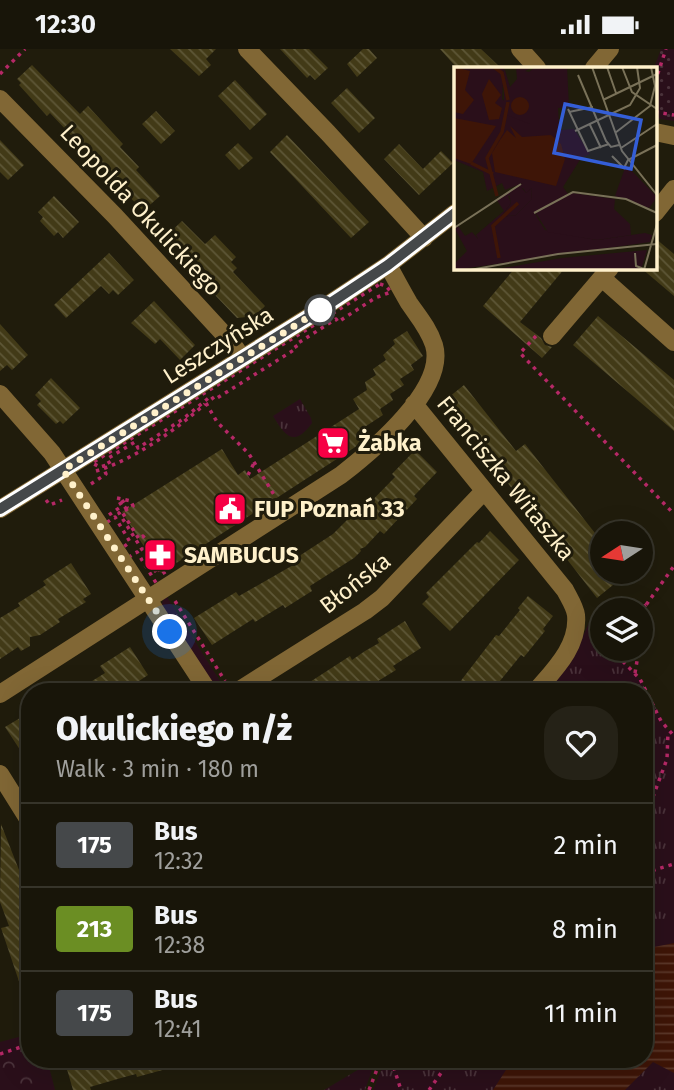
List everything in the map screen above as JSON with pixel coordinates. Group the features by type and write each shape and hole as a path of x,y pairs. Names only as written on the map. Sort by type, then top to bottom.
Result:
{"street":[{"path":"247,49 424,238"},
{"path":"520,49 536,67"},
{"path":"595,67 610,49"},
{"name":"Leopolda Okulickiego","path":"0,99 115,216 232,343 242,358"},
{"path":"656,132 674,136"},
{"path":"656,212 674,189"},
{"name":"Leszczyńska","path":"0,509 388,265 454,214"},
{"path":"0,694 285,511 370,453 390,435 432,376 436,362 434,345 388,265"},
{"path":"552,336 606,273 674,342"},
{"path":"0,394 52,453 203,683"},
{"name":"Franciszka Witaszka","path":"414,404 565,590 576,613 576,634 562,660 543,683"},
{"name":"Błońska","path":"251,683 382,598 484,491"},
{"path":"0,774 21,808"}],"path":[{"path":"0,74 25,49"},
{"path":"656,79 666,49"},
{"path":"656,111 674,115"},
{"path":"552,336 536,335 520,353 674,514"},
{"path":"86,487 186,420 215,394"},
{"path":"203,398 217,422 254,463 285,511"},
{"path":"248,475 254,463"},
{"path":"88,475 106,473"},
{"path":"47,501 50,505 70,496"},
{"path":"117,498 131,501 133,506 122,512 139,539 143,535 146,540 149,544 144,547 168,579 158,586 137,552 129,557 122,548 130,543 116,517 106,523 103,519 122,506 117,498"},
{"path":"122,500 127,507 118,513 163,582"},
{"path":"139,544 146,540"},
{"path":"651,598 674,566"},
{"path":"171,596 227,683"},
{"path":"623,661 641,683"},
{"path":"635,673 637,661"},
{"path":"653,704 674,736"},
{"path":"653,797 667,759 668,730"},
{"path":"653,870 674,864"},
{"path":"0,1054 21,1047"},
{"path":"369,1090 378,1068"},
{"path":"394,1068 401,1090"},
{"path":"429,1090 445,1068"}],"green space":[{"path":"661,49 674,49 674,121 656,118 654,67"},
{"path":"300,399 312,423 300,435 290,436 273,416"},
{"path":"167,597 221,683 211,683 161,607"},
{"path":"589,623 590,661 623,661 642,683 549,683 575,653"},
{"path":"653,703 668,730 674,731 674,1090 373,1090 382,1068 653,1068"},
{"path":"21,1036 21,1068 49,1068 55,1090 0,1090 0,1042"},
{"path":"361,1068 373,1068 365,1090 324,1090"}],"shaded area":[{"path":"674,943 674,1073 653,1062 653,947"},
{"path":"507,1068 647,1068 625,1090 493,1090"}],"building":[{"path":"170,49 216,49 206,59 211,65 199,76"},
{"path":"280,49 309,49 328,68 315,80 310,75 307,78"},
{"path":"363,49 369,49 377,58 357,77 347,64"},
{"path":"440,49 481,49 500,67 456,67"},
{"path":"32,65 80,114 88,106 123,144 120,147 139,167 136,170 160,196 143,211 50,113 47,116 19,85 21,83 17,79"},
{"path":"235,80 267,114 250,130 218,96"},
{"path":"347,88 375,118 359,133 331,103"},
{"path":"156,111 175,131 161,144 142,124"},
{"path":"287,135 369,222 351,238 270,152"},
{"path":"0,140 24,165 8,180 0,172"},
{"path":"238,143 253,158 239,170 225,155"},
{"path":"399,144 423,169 441,151 453,163 419,195 384,159"},
{"path":"54,196 79,222 63,238 58,232 54,236 40,221 43,217 38,212"},
{"path":"182,221 205,244 215,235 236,257 231,262 237,268 233,272 265,306 256,316 237,318 215,295 219,291 216,288 219,285 196,260 193,263 166,236"},
{"path":"656,239 674,254 674,296 642,269 656,269"},
{"path":"109,253 134,280 118,295 113,290 109,294 101,286 66,318 54,305"},
{"path":"514,269 564,269 520,322 541,338 545,345 552,347 542,358 483,306"},
{"path":"154,301 195,345 180,360 160,339 155,344 131,323"},
{"path":"598,316 674,380 674,431 573,345"},
{"path":"0,324 28,355 12,370 7,365 0,371"},
{"path":"407,331 423,356 411,365 414,370 400,379 404,385 390,394 393,400 380,409 383,415 357,432 363,442 161,573 122,512 222,449 238,475 245,470 250,479 359,409 353,399 367,390 365,382 376,375 373,369 386,360 383,355 395,344 393,340"},
{"path":"51,378 80,408 63,424 60,421 56,424 37,405 41,401 35,395"},
{"path":"464,385 516,451 525,444 590,527 590,585 613,585 597,598 444,401"},
{"path":"415,450 437,472 414,496 417,499 384,534 380,531 354,558 310,586 312,591 285,608 283,605 255,622 253,619 212,645 194,618 236,592 239,596 295,564 293,560 333,534 358,509 361,512 395,477 392,474"},
{"path":"490,531 519,560 450,631 422,604 429,597 426,593"},
{"path":"71,563 91,594 83,599 86,602 58,619 60,622 40,635 30,637 30,646 21,651 18,647 0,659 0,618 46,585 43,581"},
{"path":"528,596 553,616 543,629 545,631 524,657 521,655 500,681 502,683 459,683 496,635 499,636 520,610 518,608"},
{"path":"405,621 421,648 393,666 396,670 375,683 308,683 350,656 352,660 379,643 377,639"},
{"path":"130,647 148,675 136,683 89,683 105,673 100,666"},
{"path":"21,717 21,751 5,727"},
{"path":"1,824 21,875 21,987 1,928 9,926 0,902"},
{"path":"67,1068 170,1068 137,1077 136,1074 121,1078 90,1087 91,1090 73,1090"}],"bus line":[{"name":"175","path":"0,509 320,310 388,265 454,214"}],"place":[{"name":"Żabka","path":"333,443"},
{"name":"FUP Poznań 33","path":"230,509"},
{"name":"SAMBUCUS","path":"160,555"}],"route":[{"path":"170,632 63,470 320,310"}]}
